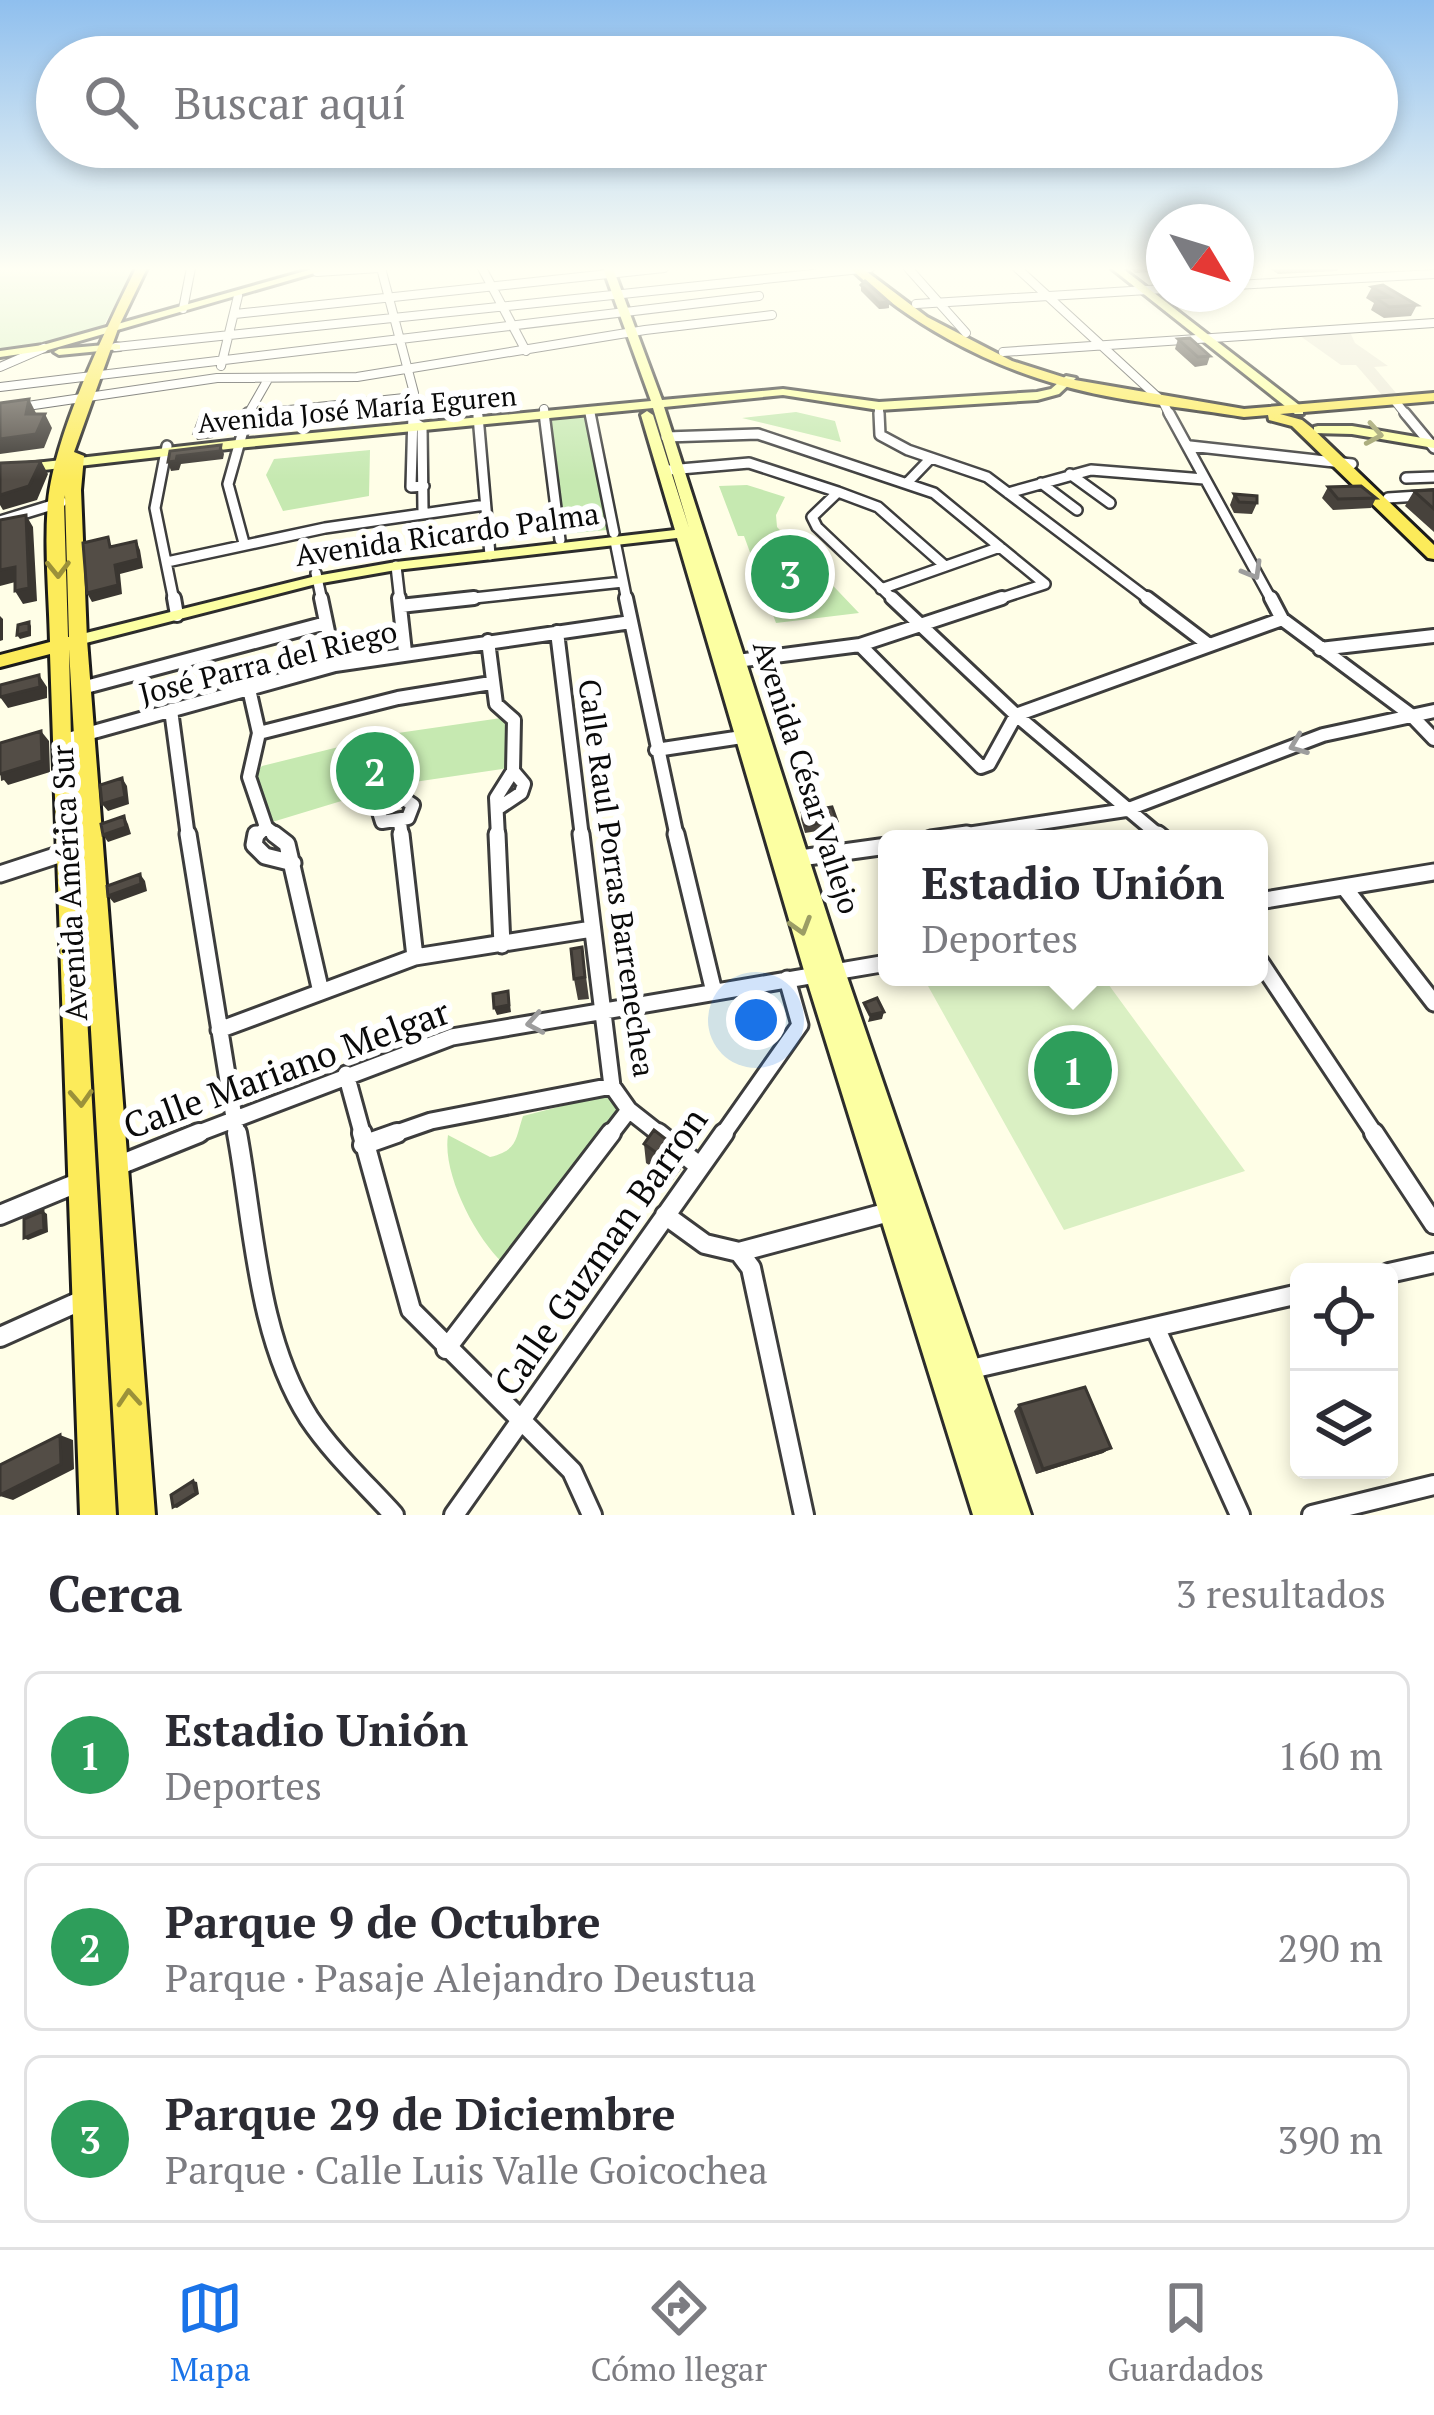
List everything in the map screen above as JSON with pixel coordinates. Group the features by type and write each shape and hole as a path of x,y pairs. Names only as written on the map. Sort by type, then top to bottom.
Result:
{"main road":[{"path":"41,351 76,339"},
{"name":"Avenida América Sur","path":"113,339 70,460 65,501 68,638 99,1173 137,1515"},
{"path":"631,339 651,403"},
{"path":"966,339 1065,380 1297,423 1388,498 1434,554"},
{"path":"976,339 1009,358"},
{"path":"1205,339 1297,409 1345,463 1434,543"},
{"path":"0,356 110,347"},
{"name":"Avenida José María Eguren","path":"544,413 590,412 796,386 889,402 1043,392 1065,380"},
{"name":"Avenida José María Eguren","path":"0,468 238,441 795,392 878,406 1037,396 1065,380"},
{"path":"1157,396 1243,409 1297,409 1434,395"},
{"path":"1244,413 1434,395"},
{"name":"Avenida César Vallejo","path":"651,403 666,437 669,471"},
{"name":"Avenida César Vallejo","path":"651,403 841,1023 975,1431 1015,1515"},
{"path":"1318,430 1352,430 1432,445"},
{"name":"Avenida Ricardo Palma","path":"0,651 316,576 687,528"},
{"name":"Avenida Ricardo Palma","path":"316,576 560,540 614,537"},
{"name":"Avenida América Sur","path":"68,638 82,688 74,737"},
{"name":"Avenida Ricardo Palma","path":"0,661 68,638"},
{"name":"Avenida César Vallejo","path":"729,662 742,737 790,860"},
{"name":"Avenida América Sur","path":"98,1515 88,1298 99,1173"},
{"name":"Avenida César Vallejo","path":"902,1209 966,1370 989,1515"}],"street":[{"path":"110,347 193,339"},
{"path":"217,378 229,339"},
{"path":"0,387 393,339"},
{"path":"399,339 414,397 411,487 424,486 423,510"},
{"path":"518,339 526,351"},
{"path":"0,410 217,378 332,380 593,339"},
{"path":"1097,339 1157,396 1190,446 1282,619 1411,715 1434,739"},
{"path":"1009,358 1103,344 1192,339"},
{"path":"0,367 41,351"},
{"path":"244,543 228,484 247,414 267,381"},
{"path":"247,414 414,397"},
{"path":"1395,401 1432,445"},
{"path":"878,406 880,435 931,458 976,471 1209,645"},
{"path":"590,412 656,750 714,992"},
{"path":"544,413 560,540"},
{"path":"479,418 490,551"},
{"path":"666,437 758,434 934,493 1045,584 860,645 729,662"},
{"path":"1190,446 1345,463"},
{"path":"166,449 155,508 176,610"},
{"path":"907,483 931,458"},
{"path":"669,471 748,463 838,492 878,507 945,566"},
{"path":"1008,493 1091,470 1204,479"},
{"path":"1070,474 1110,502"},
{"path":"1406,478 1434,477"},
{"path":"1042,483 1077,510"},
{"path":"838,492 812,517 1016,716 1152,830"},
{"path":"1388,498 1434,496"},
{"path":"0,521 65,501"},
{"path":"167,562 423,510 485,505"},
{"path":"881,589 1000,547"},
{"path":"396,566 405,652"},
{"path":"316,576 334,665"},
{"path":"400,606 623,582"},
{"path":"860,645 981,767 989,764 1016,716 1282,619"},
{"name":"José Parra del Riego","path":"74,737 334,665 631,622"},
{"path":"82,688 326,623"},
{"name":"Calle Raul Porras Barrenechea","path":"557,632 612,1086 629,1110 699,1166"},
{"path":"1319,649 1434,636"},
{"path":"488,641 496,704 514,720 513,771 524,788 497,809"},
{"path":"259,733 367,705 491,683"},
{"path":"249,688 259,733 249,777 266,827 287,844 321,992"},
{"path":"171,710 219,1030 265,1286 298,1399 394,1515"},
{"path":"992,830 1126,810 1324,735 1434,711"},
{"path":"656,750 742,737"},
{"path":"502,945 497,809 499,788 513,771"},
{"path":"400,823 415,957"},
{"path":"266,827 256,834 254,845 265,856 293,863"},
{"path":"790,860 878,846"},
{"path":"0,874 80,848"},
{"path":"1268,900 1434,872"},
{"path":"1343,887 1434,1004"},
{"path":"219,1030 415,957 592,929"},
{"name":"Calle Mariano Melgar","path":"0,1215 346,1074 452,1037 878,964"},
{"path":"1268,974 1434,1224"},
{"path":"787,980 800,1025 841,1023"},
{"name":"Calle Guzman Barron","path":"454,1515 800,1025"},
{"path":"346,1074 411,1310 572,1472 592,1515"},
{"path":"364,1145 431,1121 612,1086"},
{"path":"446,1349 629,1110"},
{"path":"665,1215 705,1244 739,1252 902,1209"},
{"path":"739,1252 751,1268 804,1515"},
{"path":"1398,1271 1434,1263"},
{"path":"966,1370 1290,1296"},
{"path":"0,1337 88,1298"},
{"path":"1155,1327 1240,1515"},
{"path":"1312,1515 1434,1486"}],"green space":[{"path":"0,339 65,339 51,343 0,352"},
{"path":"796,412 835,421 841,442 742,418"},
{"path":"588,414 607,530 565,534 551,418"},
{"path":"370,450 369,496 283,511 266,475 274,459"},
{"path":"747,485 785,497 776,515 777,527 859,613 776,623 744,536 738,536 719,486"},
{"path":"508,717 509,768 394,785 269,823 256,773 262,766 391,734"},
{"path":"928,986 1110,986 1245,1171 1064,1230"},
{"path":"609,1094 622,1116 503,1263 463,1204 450,1167 448,1135 490,1157 511,1147 523,1116"}],"shaded area":[{"path":"1304,339 1353,339 1388,366 1374,367 1396,393 1382,395 1356,365 1341,365"}],"building":[{"path":"1178,339 1191,339 1210,356 1198,357"},
{"path":"29,399 26,414 45,414 36,434 0,439 0,403"},
{"path":"321,408 319,417 306,418 308,409"},
{"path":"271,409 268,417 249,419 251,412"},
{"path":"215,415 210,431 194,433 200,417"},
{"path":"221,445 220,451 177,456 176,461 168,462 170,451"},
{"path":"41,461 29,486 0,495 0,463"},
{"path":"1361,486 1376,498 1338,499 1328,487"},
{"path":"1434,490 1434,509 1414,491"},
{"path":"1234,494 1257,496 1257,503 1239,502"},
{"path":"26,515 29,588 15,591 15,567 0,570 0,520"},
{"path":"108,537 110,547 136,541 139,559 115,565 118,585 87,593 83,543"},
{"path":"29,622 29,632 17,635 18,625"},
{"path":"39,675 40,687 0,697 0,685"},
{"path":"41,731 42,761 0,774 0,743"},
{"path":"122,778 125,797 102,804 100,785"},
{"path":"832,807 837,821 806,825 802,812"},
{"path":"124,816 126,827 103,835 101,824"},
{"path":"140,874 141,884 108,896 107,886"},
{"path":"582,947 585,977 574,979 571,949"},
{"path":"508,991 509,1005 494,1008 493,994"},
{"path":"877,998 884,1012 870,1015 864,1003"},
{"path":"654,1130 680,1150 671,1163 644,1144"},
{"path":"43,1211 44,1229 24,1238 24,1219"},
{"path":"1085,1387 1111,1448 1043,1469 1019,1405"},
{"path":"60,1435 61,1464 0,1495 0,1465"},
{"path":"193,1481 196,1493 173,1507 171,1495"}],"place":[{"name":"Parque 29 de Diciembre","path":"790,574"},
{"name":"Parque 9 de Octubre","path":"375,771"},
{"name":"Estadio Unión","path":"1073,1070"}]}
